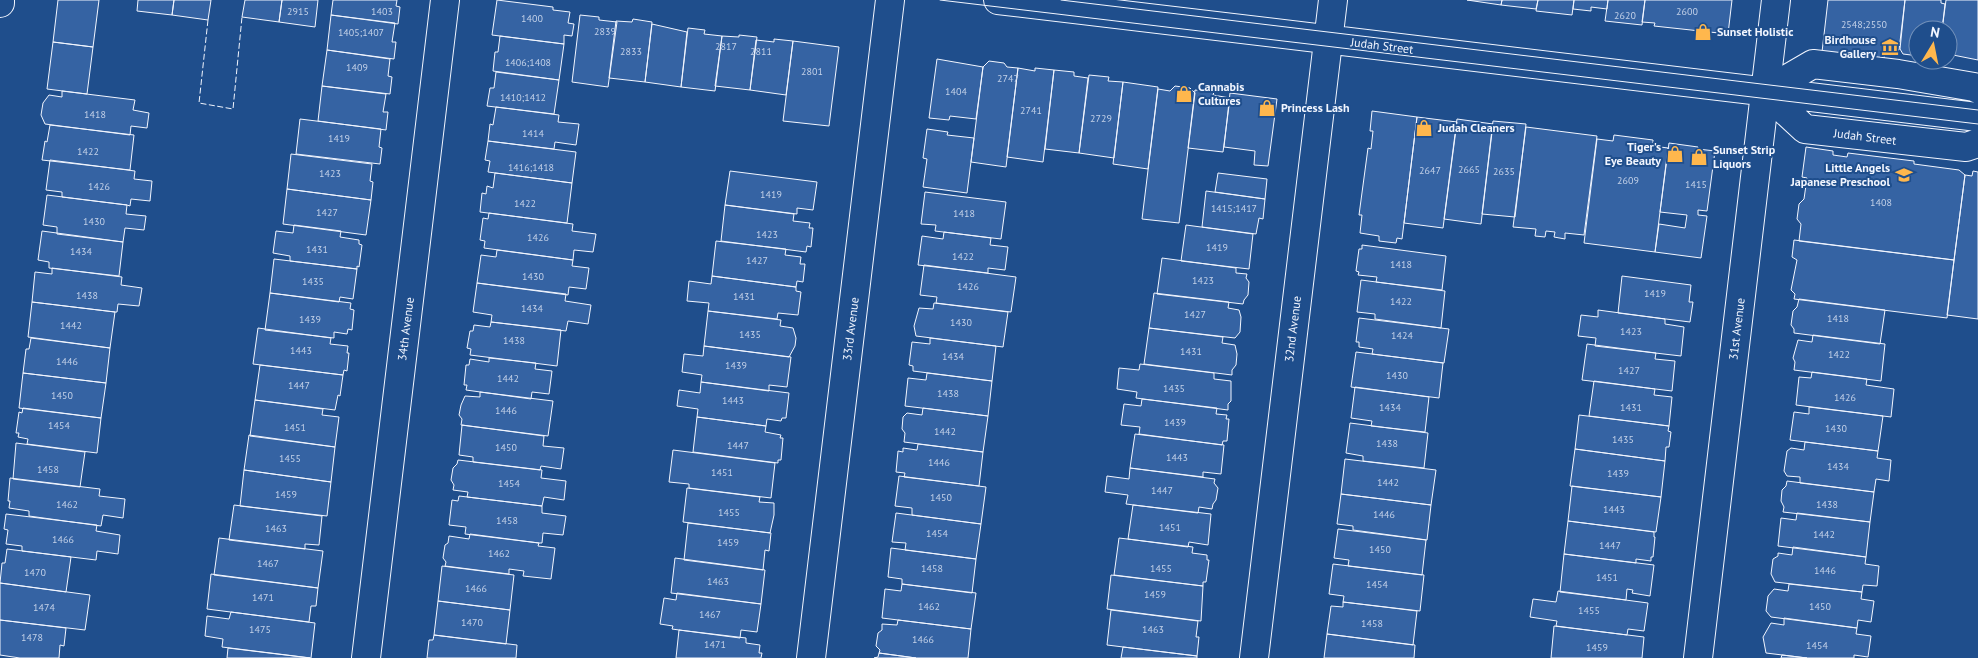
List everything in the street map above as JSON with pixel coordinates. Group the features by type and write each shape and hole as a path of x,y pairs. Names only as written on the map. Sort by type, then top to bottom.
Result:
{"street":[{"name":"34th Avenue","path":"366,658 445,0"},
{"name":"33rd Avenue","path":"811,658 890,0"},
{"name":"Judah Street","path":"998,0 1978,117"},
{"name":"32nd Avenue","path":"1254,658 1333,0"},
{"name":"31st Avenue","path":"1698,658 1776,0"},
{"path":"1765,92 1813,64 1898,74 1978,89"},
{"name":"Judah Street","path":"1765,92 1805,129 1966,147 1978,143"}],"building":[{"path":"58,0 99,0 93,47 53,42"},
{"path":"138,0 174,0 172,15 137,11"},
{"path":"174,0 211,0 208,20 172,15"},
{"path":"245,0 282,0 279,22 242,17"},
{"path":"282,0 318,0 315,27 279,22"},
{"path":"333,0 397,0 396,6 400,7 398,24 331,15"},
{"path":"497,0 553,7 553,10 570,12 568,23 574,24 572,36 564,35 564,44 492,35"},
{"path":"1467,0 1502,0 1501,5"},
{"path":"1502,0 1538,0 1536,9 1501,5"},
{"path":"1538,0 1574,0 1572,15 1536,11"},
{"path":"1574,0 1608,0 1607,9 1591,7 1591,11 1573,9"},
{"path":"1608,0 1645,0 1642,25 1605,21"},
{"path":"1645,0 1732,0 1728,34 1654,26 1655,23 1642,22"},
{"path":"1828,0 1905,0 1899,50 1885,49 1884,59 1822,52"},
{"path":"1905,0 1941,0 1941,3 1945,4 1943,20 1908,20 1908,55 1903,54 1900,49"},
{"path":"1946,0 1978,0 1978,60 1958,56 1958,20 1943,20"},
{"path":"331,15 395,23 392,42 396,42 394,59 327,50"},
{"path":"580,15 599,17 599,20 617,22 608,87 572,82"},
{"path":"633,19 652,22 645,82 609,78 616,21 632,22"},
{"path":"652,24 687,32 681,87 645,82"},
{"path":"688,28 705,30 704,34 722,36 715,91 681,87"},
{"path":"739,35 757,37 750,90 715,86 722,36 739,37"},
{"path":"500,36 564,44 559,80 493,71 495,52 498,52"},
{"path":"774,39 793,41 786,95 750,90 756,40 774,42"},
{"path":"793,41 839,47 829,126 783,121"},
{"path":"53,42 93,47 87,94 47,89"},
{"path":"327,50 390,59 388,76 392,77 390,94 322,86"},
{"path":"937,59 983,67 976,119 950,116 949,120 929,118"},
{"path":"989,61 1004,63 1007,67 1018,68 1006,167 971,162 983,67"},
{"path":"1018,68 1035,71 1035,68 1054,70 1043,162 1007,157"},
{"path":"1054,70 1074,72 1074,76 1088,78 1079,153 1045,149"},
{"path":"496,72 559,80 554,114 487,106 490,88 494,88"},
{"path":"1089,75 1109,77 1108,81 1123,82 1114,158 1079,153"},
{"path":"1123,82 1158,87 1148,169 1113,164"},
{"path":"322,86 386,94 383,112 388,112 386,130 318,121"},
{"path":"1175,86 1190,88 1195,93 1179,223 1142,219 1158,89 1170,91"},
{"path":"1195,90 1214,92 1213,95 1230,98 1223,152 1188,148"},
{"path":"62,91 135,100 133,110 149,113 147,128 131,126 130,135 45,124 41,115 43,103 49,95 62,97"},
{"path":"1230,93 1277,99 1268,166 1254,165 1255,151 1224,147"},
{"path":"496,107 559,115 558,122 579,124 576,145 555,142 554,149 488,141 490,124 493,125"},
{"path":"1372,111 1417,117 1402,239 1397,238 1396,243 1379,241 1379,236 1360,233 1362,215 1359,215 1368,148 1371,149 1373,131 1370,131"},
{"path":"1417,117 1457,122 1443,228 1404,223"},
{"path":"300,119 381,129 379,147 382,148 380,164 296,154"},
{"path":"1457,119 1493,124 1481,224 1444,219"},
{"path":"1493,121 1526,124 1515,217 1482,214"},
{"path":"50,125 134,135 130,170 42,160"},
{"path":"1526,127 1597,136 1584,235 1565,233 1565,239 1554,237 1555,232 1546,231 1545,237 1535,236 1536,229 1513,227"},
{"path":"927,129 948,132 947,135 974,138 967,193 923,187 927,159 923,158"},
{"path":"1614,135 1653,140 1653,146 1668,148 1655,252 1584,243 1597,139 1613,141"},
{"path":"488,141 576,152 572,183 488,172 490,161 485,160"},
{"path":"1669,143 1715,151 1707,211 1698,210 1698,215 1707,216 1701,258 1655,252 1659,224 1685,228 1687,215 1660,212"},
{"path":"1806,147 1833,151 1833,155 1847,157 1848,153 1914,161 1914,164 1959,170 1965,175 1954,260 1799,241 1801,224 1797,219 1799,204 1804,199 1807,178 1802,177"},
{"path":"291,154 372,164 370,181 373,182 371,200 287,189"},
{"path":"50,160 135,171 134,179 152,181 150,201 131,199 130,206 62,197 62,192 46,190"},
{"path":"730,171 817,182 813,210 797,208 797,214 725,205"},
{"path":"1973,171 1978,172 1978,319 1947,315 1965,175 1972,176"},
{"path":"495,173 572,183 567,223 480,212 482,193 486,194 487,186 493,188"},
{"path":"1218,173 1267,179 1265,199 1215,192"},
{"path":"287,189 371,200 366,235 283,224"},
{"path":"1206,191 1265,199 1263,219 1259,218 1256,234 1202,227"},
{"path":"925,192 1006,202 1001,239 935,231 936,225 921,224"},
{"path":"47,195 127,205 126,214 146,216 144,230 125,228 123,242 57,234 57,227 43,225"},
{"path":"725,205 794,214 793,221 810,223 809,228 813,228 811,247 807,246 806,252 721,241"},
{"path":"489,213 573,224 572,231 596,234 593,252 574,250 573,260 484,248 485,241 480,240 483,218 488,219"},
{"path":"294,225 341,231 340,237 359,240 359,244 362,245 359,267 357,266 357,269 290,261 290,256 273,253 276,231 293,233"},
{"path":"1186,225 1253,234 1249,269 1181,261"},
{"path":"42,231 123,242 119,276 49,268 49,262 38,260"},
{"path":"944,232 991,238 990,245 1008,247 1005,270 988,268 988,273 918,265 922,236 943,239"},
{"path":"1794,240 1954,260 1947,318 1794,299 1795,294 1791,290 1797,260 1792,257"},
{"path":"716,241 786,249 785,255 801,257 800,264 805,264 803,282 797,281 796,287 712,276"},
{"path":"1362,245 1446,256 1442,290 1376,282 1377,277 1358,275 1359,272 1356,271 1359,249 1362,249"},
{"path":"497,250 573,260 572,266 589,268 586,289 569,287 568,295 477,283 481,255 496,257"},
{"path":"1162,258 1236,268 1236,273 1247,274 1246,278 1249,282 1248,295 1243,304 1157,294"},
{"path":"274,259 357,269 353,299 340,297 339,302 270,293"},
{"path":"924,265 1016,277 1011,312 936,303 937,297 920,295"},
{"path":"52,268 122,277 121,285 142,288 139,306 118,304 117,312 115,312 32,302 35,272 52,274"},
{"path":"712,276 796,287 796,291 801,292 798,315 778,313 777,319 708,311 709,303 687,301 689,281 711,284"},
{"path":"1622,276 1691,285 1689,302 1693,302 1690,322 1618,313"},
{"path":"1361,280 1445,291 1441,328 1375,319 1375,314 1357,312"},
{"path":"477,283 566,294 565,301 591,305 588,324 568,321 566,331 491,322 492,315 473,312"},
{"path":"270,293 351,303 350,309 354,310 352,330 348,329 347,334 334,332 334,338 265,330"},
{"path":"1154,293 1229,302 1228,308 1239,310 1241,317 1240,332 1235,338 1149,328"},
{"path":"1799,299 1885,310 1880,344 1794,333 1791,325 1793,311 1797,307"},
{"path":"32,302 115,312 110,348 28,337"},
{"path":"934,303 1008,312 1003,347 916,336 914,326 919,308 933,309"},
{"path":"1598,310 1665,319 1665,324 1684,327 1681,356 1595,346 1596,338 1578,336 1581,315 1598,317"},
{"path":"708,311 781,320 780,326 793,328 796,338 795,346 789,357 704,346"},
{"path":"1359,318 1449,329 1444,363 1372,354 1373,349 1359,347 1359,342 1356,342"},
{"path":"491,322 561,330 557,366 470,355 471,349 467,348 470,331 473,331 474,325 490,327"},
{"path":"258,328 331,338 330,344 348,346 347,371 344,370 343,375 253,364"},
{"path":"1149,328 1223,337 1222,343 1235,345 1237,354 1236,365 1232,370 1232,375 1144,364"},
{"path":"1813,335 1885,344 1881,381 1794,370 1795,362 1793,358 1798,340 1812,342"},
{"path":"31,338 110,348 106,383 23,373 26,349 29,349"},
{"path":"930,338 996,346 992,381 913,371 913,366 909,365 912,342 930,344"},
{"path":"1587,344 1656,353 1655,359 1675,361 1672,391 1582,380"},
{"path":"704,346 791,357 787,387 769,385 769,391 701,382 702,375 682,372 684,354 703,356"},
{"path":"1356,352 1443,363 1439,398 1351,387"},
{"path":"489,358 536,363 535,369 552,371 549,394 532,392 531,399 466,390 467,385 464,385 466,365 469,365 470,359 489,362"},
{"path":"1140,364 1214,373 1214,379 1231,381 1231,401 1228,404 1228,410 1136,398 1137,392 1117,389 1119,368 1139,370"},
{"path":"260,365 343,375 340,396 338,395 335,410 255,400"},
{"path":"1812,372 1867,379 1866,385 1894,389 1891,417 1796,405 1799,377 1811,378"},
{"path":"23,373 106,383 101,418 19,408"},
{"path":"927,373 992,381 988,416 905,406 908,378 926,380"},
{"path":"1594,381 1655,389 1654,395 1672,397 1669,426 1589,416"},
{"path":"701,382 789,393 786,418 782,418 781,421 767,419 766,426 697,417 698,409 677,406 679,390 700,393"},
{"path":"1355,387 1429,397 1425,432 1371,426 1372,421 1351,418"},
{"path":"480,392 553,401 548,436 461,425 462,419 459,415 465,396 480,397"},
{"path":"1142,399 1217,408 1216,414 1227,415 1226,419 1229,419 1227,441 1223,441 1222,445 1139,434 1140,427 1121,425 1124,404 1141,406"},
{"path":"255,400 323,409 322,415 339,417 335,447 250,436"},
{"path":"1809,407 1883,416 1878,451 1790,440 1794,412 1809,414"},
{"path":"23,408 101,418 97,453 27,444 28,439 18,437 19,433 16,433 19,412 22,413"},
{"path":"923,408 988,416 983,452 904,442 903,417 907,413 922,415"},
{"path":"1579,415 1669,426 1668,431 1671,432 1669,447 1666,447 1665,461 1575,449"},
{"path":"697,417 766,426 765,432 781,435 780,438 783,438 781,460 778,460 778,463 693,452"},
{"path":"1350,423 1428,433 1424,468 1363,461 1363,456 1346,453"},
{"path":"462,425 544,436 543,446 564,448 561,469 541,466 540,470 473,462 473,457 459,455"},
{"path":"1135,434 1224,445 1221,474 1203,472 1203,477 1130,468"},
{"path":"249,435 335,447 331,482 244,470"},
{"path":"1805,442 1878,451 1877,458 1891,460 1889,481 1876,479 1874,492 1800,483 1800,477 1787,476 1784,471 1787,451 1791,448 1804,450"},
{"path":"16,443 85,452 80,487 13,479"},
{"path":"918,444 983,452 979,486 904,477 905,473 896,472 898,451 903,452 903,448 917,450"},
{"path":"1575,449 1665,461 1661,497 1570,486"},
{"path":"673,450 775,463 771,498 689,488 689,484 669,482"},
{"path":"1345,459 1436,470 1431,505 1341,494"},
{"path":"458,460 542,470 541,478 566,481 564,500 544,497 542,506 467,497 468,492 453,490 454,485 451,480 453,468"},
{"path":"1130,468 1215,479 1214,483 1218,488 1216,500 1212,509 1199,507 1198,513 1126,504 1128,495 1105,492 1107,476 1129,479"},
{"path":"244,470 331,482 327,516 240,506"},
{"path":"899,476 986,487 981,524 912,515 912,508 895,506"},
{"path":"10,478 100,489 99,496 125,499 123,518 103,515 101,526 29,516 29,511 9,508"},
{"path":"1787,481 1874,492 1870,522 1783,512 1782,490 1786,486"},
{"path":"1572,486 1661,497 1656,532 1568,521"},
{"path":"687,488 760,497 759,502 774,503 774,515 770,533 683,522"},
{"path":"1341,494 1431,505 1427,540 1353,530 1353,526 1337,524"},
{"path":"459,496 542,506 542,513 566,516 563,535 543,533 542,543 539,543 465,534 466,527 449,525 452,500 458,501"},
{"path":"234,505 322,516 319,545 305,544 305,549 229,540"},
{"path":"1133,505 1211,514 1208,545 1189,542 1188,547 1128,539"},
{"path":"896,513 981,524 976,559 905,550 906,543 892,542"},
{"path":"1797,513 1870,522 1866,557 1778,546 1781,518 1796,520"},
{"path":"6,514 97,525 96,531 120,535 118,554 97,551 96,560 22,551 22,546 6,544 8,530 4,529"},
{"path":"1568,521 1654,532 1653,557 1651,557 1651,561 1636,559 1636,563 1564,554"},
{"path":"688,523 771,533 769,551 765,550 763,570 684,560"},
{"path":"1338,529 1426,540 1422,575 1348,566 1349,560 1334,558"},
{"path":"470,534 539,543 538,546 555,548 551,579 523,576 524,571 509,569 509,574 445,566 446,562 443,558 449,536 469,539"},
{"path":"219,538 323,551 318,588 214,575"},
{"path":"1119,538 1193,547 1192,553 1207,555 1207,560 1209,560 1206,582 1203,582 1203,586 1114,575"},
{"path":"1793,547 1866,557 1865,564 1879,566 1877,586 1863,585 1862,592 1775,582 1771,574 1773,559 1778,556 1778,553 1792,555"},
{"path":"891,548 976,559 972,593 902,584 902,579 888,577"},
{"path":"7,549 71,557 66,592 0,583 2,563 5,563"},
{"path":"1564,554 1654,565 1650,596 1632,593 1633,590 1627,589 1626,600 1560,592"},
{"path":"675,558 765,570 761,604 671,593"},
{"path":"1333,564 1424,575 1420,611 1343,602 1344,596 1329,594"},
{"path":"442,566 514,575 510,610 438,601"},
{"path":"211,574 318,588 316,606 311,606 309,622 207,609"},
{"path":"1111,575 1203,586 1201,621 1107,609"},
{"path":"0,583 90,595 85,630 0,620"},
{"path":"902,584 976,593 971,629 882,618 885,589 901,591"},
{"path":"1789,584 1862,592 1861,599 1874,601 1871,622 1858,620 1857,628 1771,617 1766,611 1768,596 1774,589 1788,591"},
{"path":"1558,591 1648,603 1644,631 1628,629 1627,635 1556,626 1557,621 1530,617 1533,599 1556,602"},
{"path":"677,593 761,604 757,632 741,630 740,638 672,629 673,626 660,624 664,598 676,600"},
{"path":"438,601 510,610 506,644 434,635"},
{"path":"1343,602 1417,611 1413,645 1327,634 1331,606 1343,607"},
{"path":"1111,610 1198,621 1196,637 1199,637 1197,656 1107,645"},
{"path":"231,612 315,623 311,658 222,647 223,639 205,636 207,616 229,619"},
{"path":"1784,618 1857,628 1856,634 1871,636 1868,657 1854,655 1854,658 1807,658 1766,653 1763,637 1771,623 1784,625"},
{"path":"0,620 66,628 64,646 60,645 59,658 20,658 0,655"},
{"path":"898,620 971,629 968,658 916,658 879,653 880,650 876,646 878,633 882,630 882,624 897,625"},
{"path":"1554,626 1644,637 1642,658 1551,658"},
{"path":"679,630 746,638 746,643 760,645 759,653 762,653 761,658 676,658"},
{"path":"1327,634 1415,645 1414,658 1324,658"},
{"path":"434,635 517,645 516,658 427,658 429,640 433,640"},
{"path":"1123,647 1197,656 1197,658 1121,658"},
{"path":"228,648 310,658 227,658"},
{"path":"879,653 916,658 874,658 878,657"},
{"path":"1782,655 1807,658 1781,658"}],"tram line":[{"path":"940,0 1978,124"},
{"path":"1061,0 1978,110"}],"fence":[{"path":"208,20 199,103 233,109 242,17"}],"place":[{"name":"Sunset Holistic","path":"1703,32"},
{"name":"Birdhouse Gallery","path":"1890,47"},
{"name":"Cannabis Cultures","path":"1184,94"},
{"name":"Princess Lash","path":"1267,108"},
{"name":"Judah Cleaners","path":"1424,128"},
{"name":"Tiger's Eye Beauty","path":"1675,154"},
{"name":"Sunset Strip Liquors","path":"1699,157"},
{"name":"Little Angels Japanese Preschool","path":"1904,175"}]}
